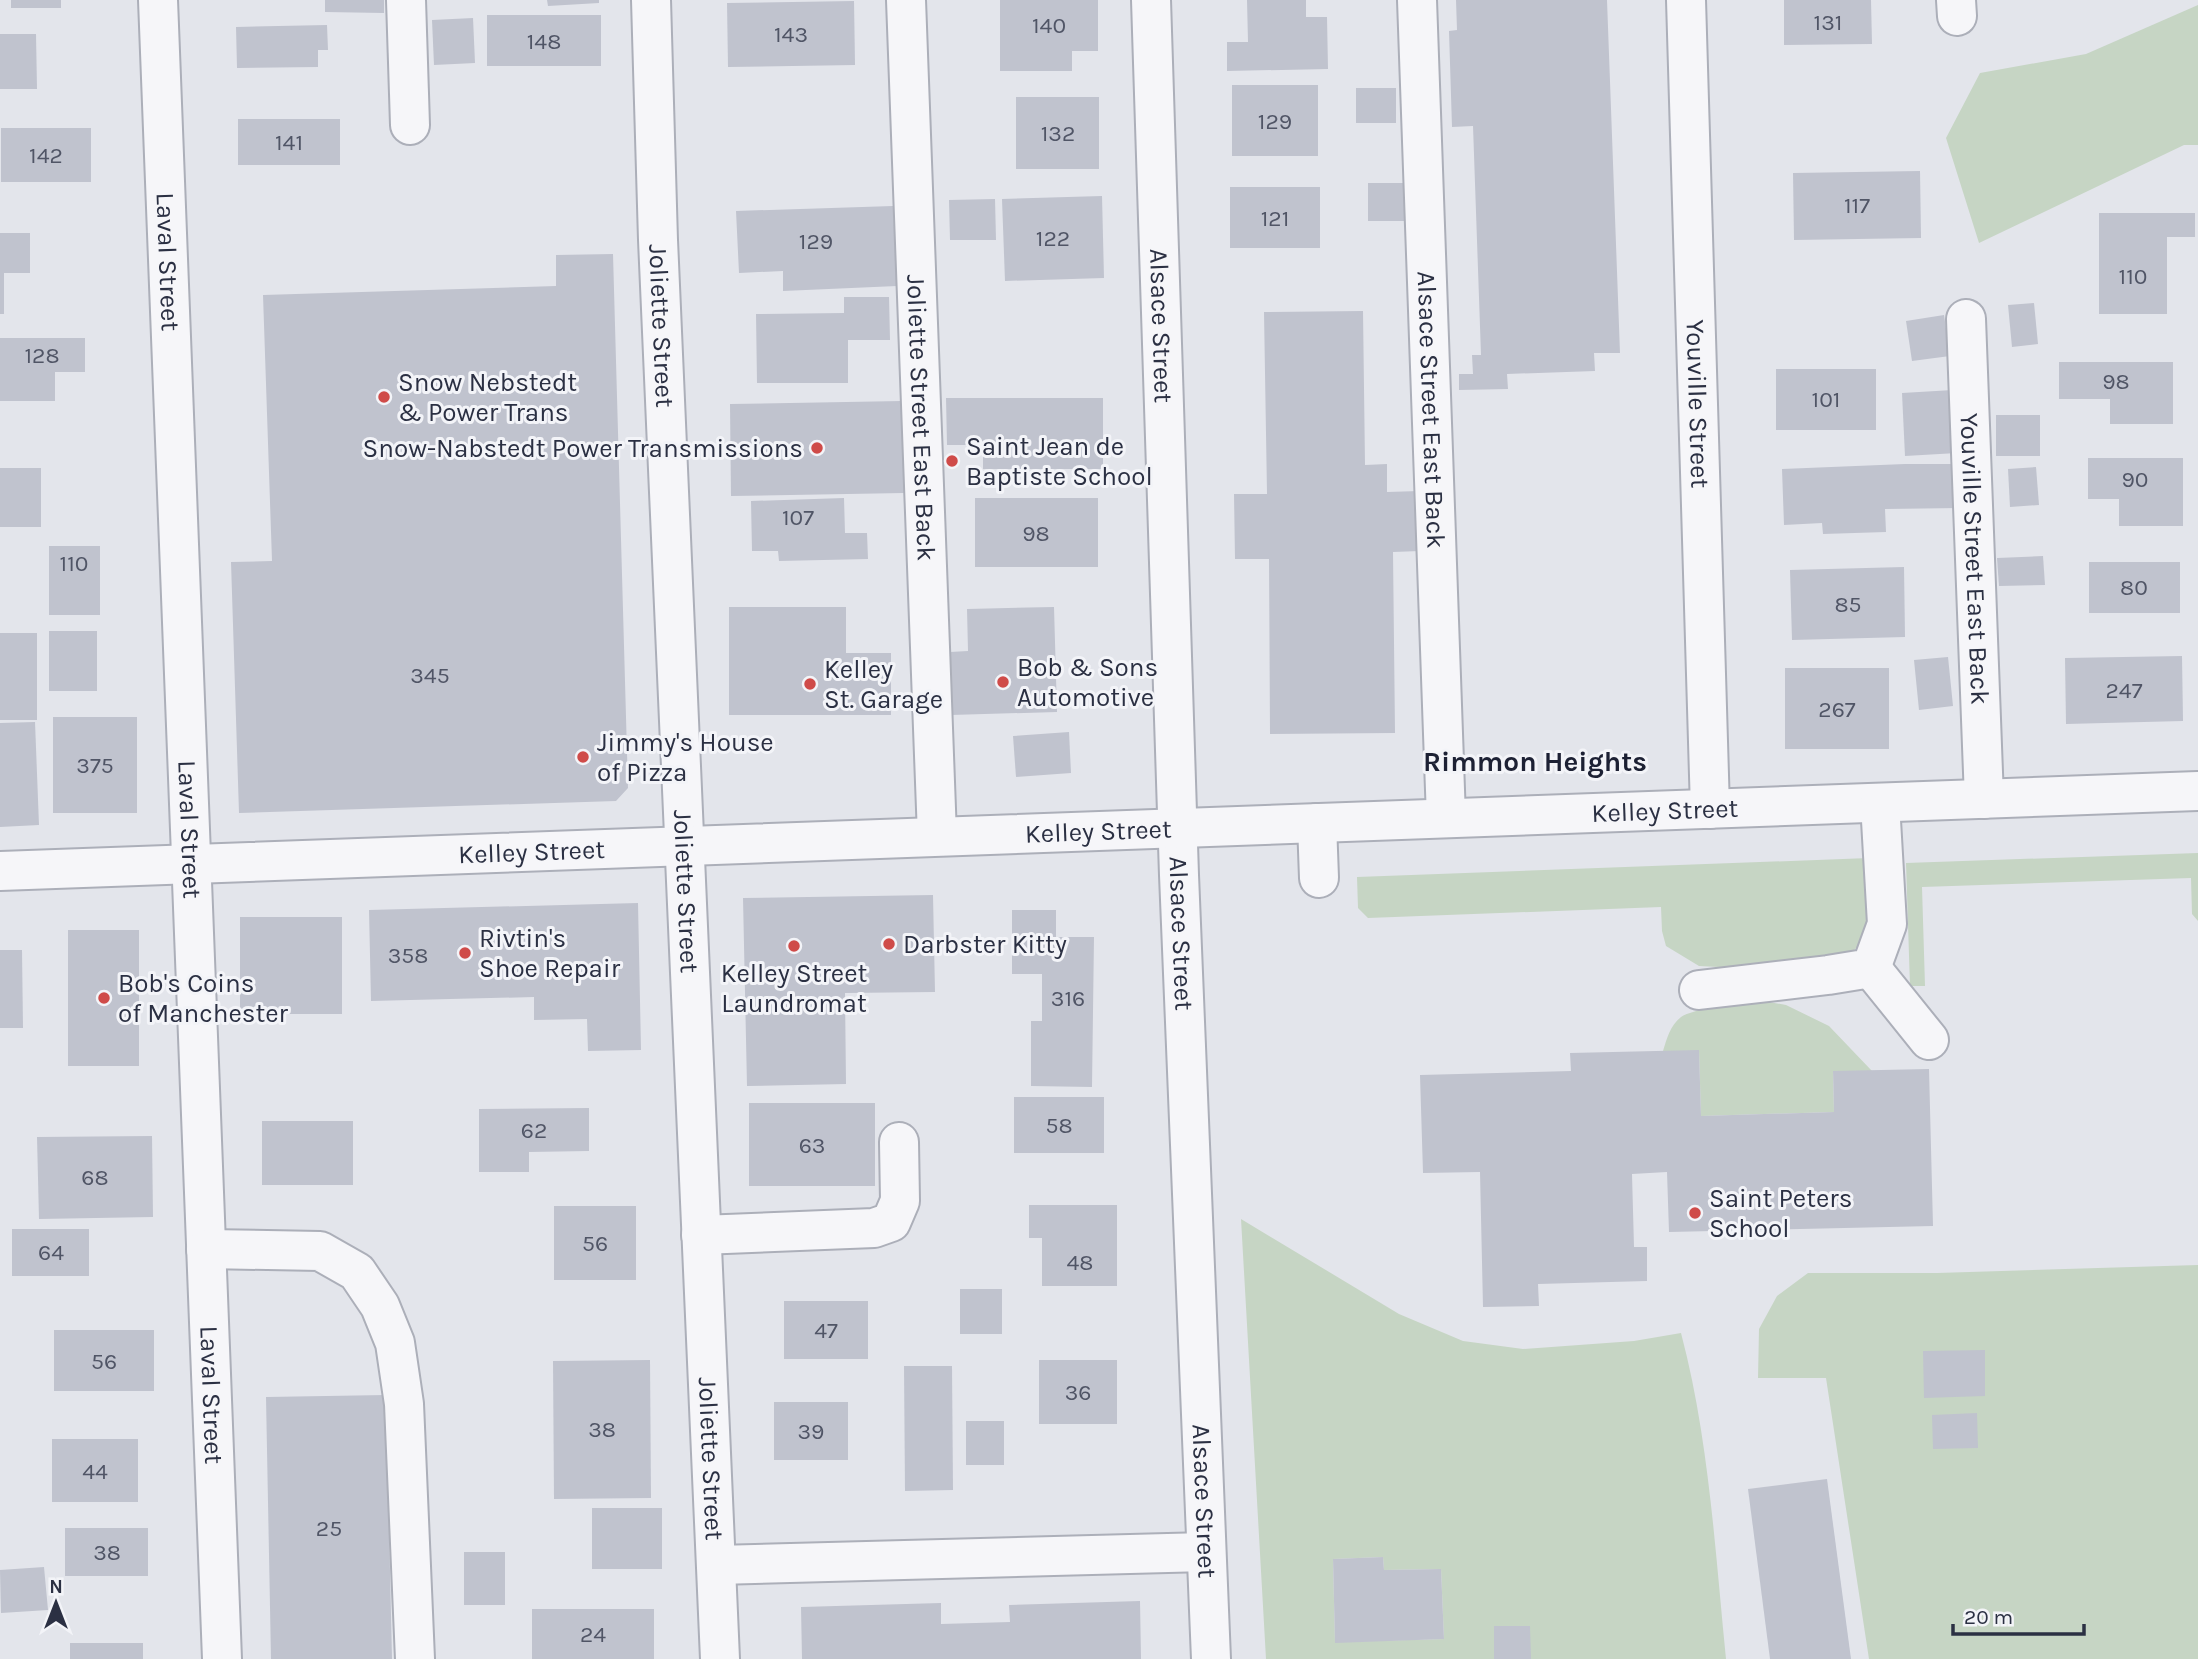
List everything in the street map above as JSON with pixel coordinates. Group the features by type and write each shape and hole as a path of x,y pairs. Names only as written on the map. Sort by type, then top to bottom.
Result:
{"street":[{"name":"Laval Street","path":"158,0 222,1659"},
{"path":"406,0 410,125"},
{"name":"Joliette Street","path":"650,0 720,1659"},
{"name":"Joliette Street East Back","path":"906,0 937,836"},
{"name":"Alsace Street","path":"1151,0 1177,828 1211,1659"},
{"name":"Alsace Street East Back","path":"1418,0 1446,818"},
{"name":"Youville Street","path":"1686,0 1710,809"},
{"name":"Youville Street East Back","path":"1966,319 1984,799"},
{"name":"Kelley Street","path":"0,871 2198,791"},
{"path":"1871,968 1887,924 1880,803"},
{"path":"1317,823 1319,878"},
{"path":"1699,990 1871,968"},
{"path":"1871,968 1929,1040"},
{"path":"701,1235 874,1228 891,1222 900,1201 899,1142"},
{"path":"206,1249 320,1251 357,1272 380,1306 395,1343 404,1404 415,1659"},
{"path":"717,1565 1206,1552"}],"green space":[{"path":"2198,5 2198,145 2184,145 1979,243 1946,138 1980,73 2086,54"},
{"path":"2198,853 2198,921 2192,914 2191,878 1922,887 1925,986 1910,986 1906,863"},
{"path":"1869,858 1871,923 1863,941 1851,953 1757,969 1699,966 1666,946 1661,907 1368,918 1358,908 1357,877"},
{"path":"1757,1000 1786,1005 1829,1026 1872,1071 1833,1072 1834,1112 1701,1116 1699,1051 1663,1051 1669,1032 1681,1017 1695,1011"},
{"path":"1241,1219 1399,1314 1463,1341 1523,1349 1634,1341 1681,1333 1705,1454 1726,1659 1266,1659","holes":["1383,1557 1384,1570 1441,1569 1444,1639 1335,1642 1333,1559"]},
{"path":"2198,1265 2198,1659 1869,1659 1826,1378 1758,1378 1759,1329 1777,1296 1808,1273 1937,1273"}],"building":[{"path":"11,0 61,0 61,8 11,8"},
{"path":"325,0 384,0 384,13 325,12"},
{"path":"547,0 599,0 599,3 548,6"},
{"path":"1000,0 1098,0 1098,51 1072,51 1072,71 1000,71"},
{"path":"1247,0 1306,0 1306,17 1327,17 1328,69 1227,71 1227,42 1248,42"},
{"path":"1456,0 1607,0 1620,353 1594,353 1595,371 1507,374 1508,389 1459,390 1459,374 1473,374 1472,355 1481,355 1473,126 1452,127 1449,31 1457,30"},
{"path":"1784,0 1871,0 1872,44 1784,45"},
{"path":"854,1 855,65 728,67 727,3"},
{"path":"487,15 601,15 601,66 487,66"},
{"path":"473,18 475,63 434,65 432,20"},
{"path":"327,25 328,50 318,50 318,67 237,68 236,27"},
{"path":"0,34 36,34 37,89 0,89"},
{"path":"1232,85 1318,85 1318,156 1232,156"},
{"path":"1356,88 1396,88 1396,123 1356,123"},
{"path":"1016,97 1099,97 1099,169 1016,169"},
{"path":"238,119 340,119 340,165 238,165"},
{"path":"1,128 91,128 91,182 1,182"},
{"path":"1920,171 1921,238 1794,240 1793,173"},
{"path":"1368,183 1409,183 1409,221 1368,221"},
{"path":"1230,187 1320,187 1320,248 1230,248"},
{"path":"1102,196 1104,278 1005,281 1002,199"},
{"path":"995,199 996,240 950,240 949,200"},
{"path":"893,206 897,286 783,291 783,271 739,273 736,211"},
{"path":"2099,213 2195,213 2195,237 2167,237 2167,314 2099,314"},
{"path":"0,233 30,233 30,273 4,273 4,314 0,314"},
{"path":"613,254 628,788 616,801 239,813 231,562 272,561 263,295 556,286 556,255"},
{"path":"844,297 889,297 890,340 848,340 848,383 757,383 756,314 844,313"},
{"path":"2034,303 2038,344 2012,347 2008,305"},
{"path":"1363,311 1365,465 1387,464 1387,492 1419,491 1420,551 1393,552 1395,733 1270,734 1269,559 1235,559 1234,494 1267,494 1264,312"},
{"path":"1944,315 1950,356 1912,361 1906,321"},
{"path":"0,338 85,338 85,372 55,372 55,401 0,401"},
{"path":"2059,362 2173,362 2173,424 2110,424 2110,399 2059,399"},
{"path":"1776,369 1876,369 1876,430 1776,430"},
{"path":"1953,390 1957,453 1905,456 1902,393"},
{"path":"946,398 1103,398 1103,469 983,469 983,445 947,445"},
{"name":"Snow-Nabstedt Power Transmissions","path":"902,401 904,493 731,496 730,404"},
{"path":"1996,415 2040,415 2040,456 1996,456"},
{"path":"2088,458 2183,458 2183,526 2119,526 2119,499 2088,499"},
{"path":"1960,464 1960,508 1885,509 1886,532 1823,534 1822,523 1784,525 1782,469"},
{"path":"2036,467 2039,505 2010,507 2008,469"},
{"path":"0,468 41,468 41,527 0,527"},
{"path":"844,498 845,533 867,533 868,559 779,561 778,551 752,551 751,501"},
{"path":"975,498 1098,498 1098,567 975,567"},
{"path":"49,546 100,546 100,615 49,615"},
{"path":"2043,556 2045,585 1999,586 1997,558"},
{"path":"2089,562 2180,562 2180,613 2089,613"},
{"path":"1904,567 1905,637 1792,640 1790,570"},
{"name":"Kelley St. Garage","path":"729,607 846,607 846,653 891,653 891,715 729,715"},
{"name":"Bob & Sons Automotive","path":"1054,607 1057,712 951,715 950,652 968,651 967,609"},
{"path":"49,631 97,631 97,691 49,691"},
{"path":"0,633 37,633 37,720 0,720"},
{"path":"2182,656 2183,721 2066,724 2065,658"},
{"path":"1948,657 1953,706 1919,710 1914,660"},
{"path":"1785,668 1889,668 1889,749 1785,749"},
{"path":"53,717 137,717 137,813 53,813"},
{"path":"35,722 39,825 0,827 0,723"},
{"path":"1069,732 1071,773 1016,777 1013,736"},
{"name":"Kelley Street Laundromat","path":"933,895 935,992 845,993 846,1084 747,1086 743,898"},
{"path":"638,903 641,1050 588,1051 587,1019 534,1020 534,997 371,1001 369,910"},
{"path":"1012,910 1056,910 1056,937 1094,937 1092,1087 1031,1086 1031,1021 1042,1021 1042,974 1012,974"},
{"path":"240,917 342,917 342,1014 240,1014"},
{"name":"Bob's Coins of Manchester","path":"68,930 139,930 139,1066 68,1066"},
{"path":"0,950 22,950 23,1028 0,1028"},
{"path":"1699,1050 1701,1116 1834,1112 1833,1071 1929,1069 1933,1226 1669,1232 1667,1172 1632,1174 1634,1247 1647,1247 1647,1281 1538,1284 1539,1306 1483,1307 1480,1172 1423,1173 1420,1075 1571,1071 1570,1053"},
{"path":"1014,1097 1104,1097 1104,1153 1014,1153"},
{"path":"749,1103 875,1103 875,1186 749,1186"},
{"path":"589,1108 589,1151 529,1152 529,1172 479,1172 479,1109"},
{"path":"262,1121 353,1121 353,1185 262,1185"},
{"path":"152,1136 153,1217 39,1219 37,1137"},
{"path":"1029,1205 1117,1205 1117,1286 1042,1286 1042,1238 1029,1238"},
{"path":"554,1206 636,1206 636,1280 554,1280"},
{"path":"12,1229 89,1229 89,1276 12,1276"},
{"path":"960,1289 1002,1289 1002,1334 960,1334"},
{"path":"784,1301 868,1301 868,1359 784,1359"},
{"path":"54,1330 154,1330 154,1391 54,1391"},
{"path":"1985,1350 1985,1396 1924,1398 1923,1351"},
{"path":"650,1360 651,1498 554,1499 553,1361"},
{"path":"1039,1360 1117,1360 1117,1424 1039,1424"},
{"path":"904,1366 952,1366 953,1490 905,1491"},
{"path":"386,1395 392,1659 271,1659 266,1397"},
{"path":"774,1402 848,1402 848,1460 774,1460"},
{"path":"1977,1413 1978,1448 1933,1449 1932,1415"},
{"path":"966,1421 1004,1421 1004,1465 966,1465"},
{"path":"52,1439 138,1439 138,1502 52,1502"},
{"path":"1827,1479 1851,1659 1770,1659 1748,1489"},
{"path":"592,1508 662,1508 662,1569 592,1569"},
{"path":"65,1528 148,1528 148,1576 65,1576"},
{"path":"464,1552 505,1552 505,1605 464,1605"},
{"path":"1383,1557 1384,1570 1441,1569 1444,1639 1335,1643 1333,1559"},
{"path":"44,1567 48,1610 1,1613 0,1570"},
{"path":"1140,1601 1141,1659 802,1659 801,1607 941,1603 941,1624 1010,1622 1009,1605"},
{"path":"532,1609 654,1609 654,1659 532,1659"},
{"path":"1494,1626 1530,1626 1531,1659 1494,1659"},
{"path":"70,1643 143,1643 143,1659 70,1659"}],"place":[{"name":"Snow Nebstedt & Power Trans","path":"384,397"},
{"name":"Snow-Nabstedt Power Transmissions","path":"817,448"},
{"name":"Saint Jean de Baptiste School","path":"952,461"},
{"name":"Bob & Sons Automotive","path":"1003,682"},
{"name":"Kelley St. Garage","path":"810,684"},
{"name":"Jimmy's House of Pizza","path":"583,757"},
{"name":"Darbster Kitty","path":"889,944"},
{"name":"Kelley Street Laundromat","path":"794,946"},
{"name":"Rivtin's Shoe Repair","path":"465,953"},
{"name":"Bob's Coins of Manchester","path":"104,998"},
{"name":"Saint Peters School","path":"1695,1213"}],"district":[{"name":"Rimmon Heights","path":"1535,761"}]}
